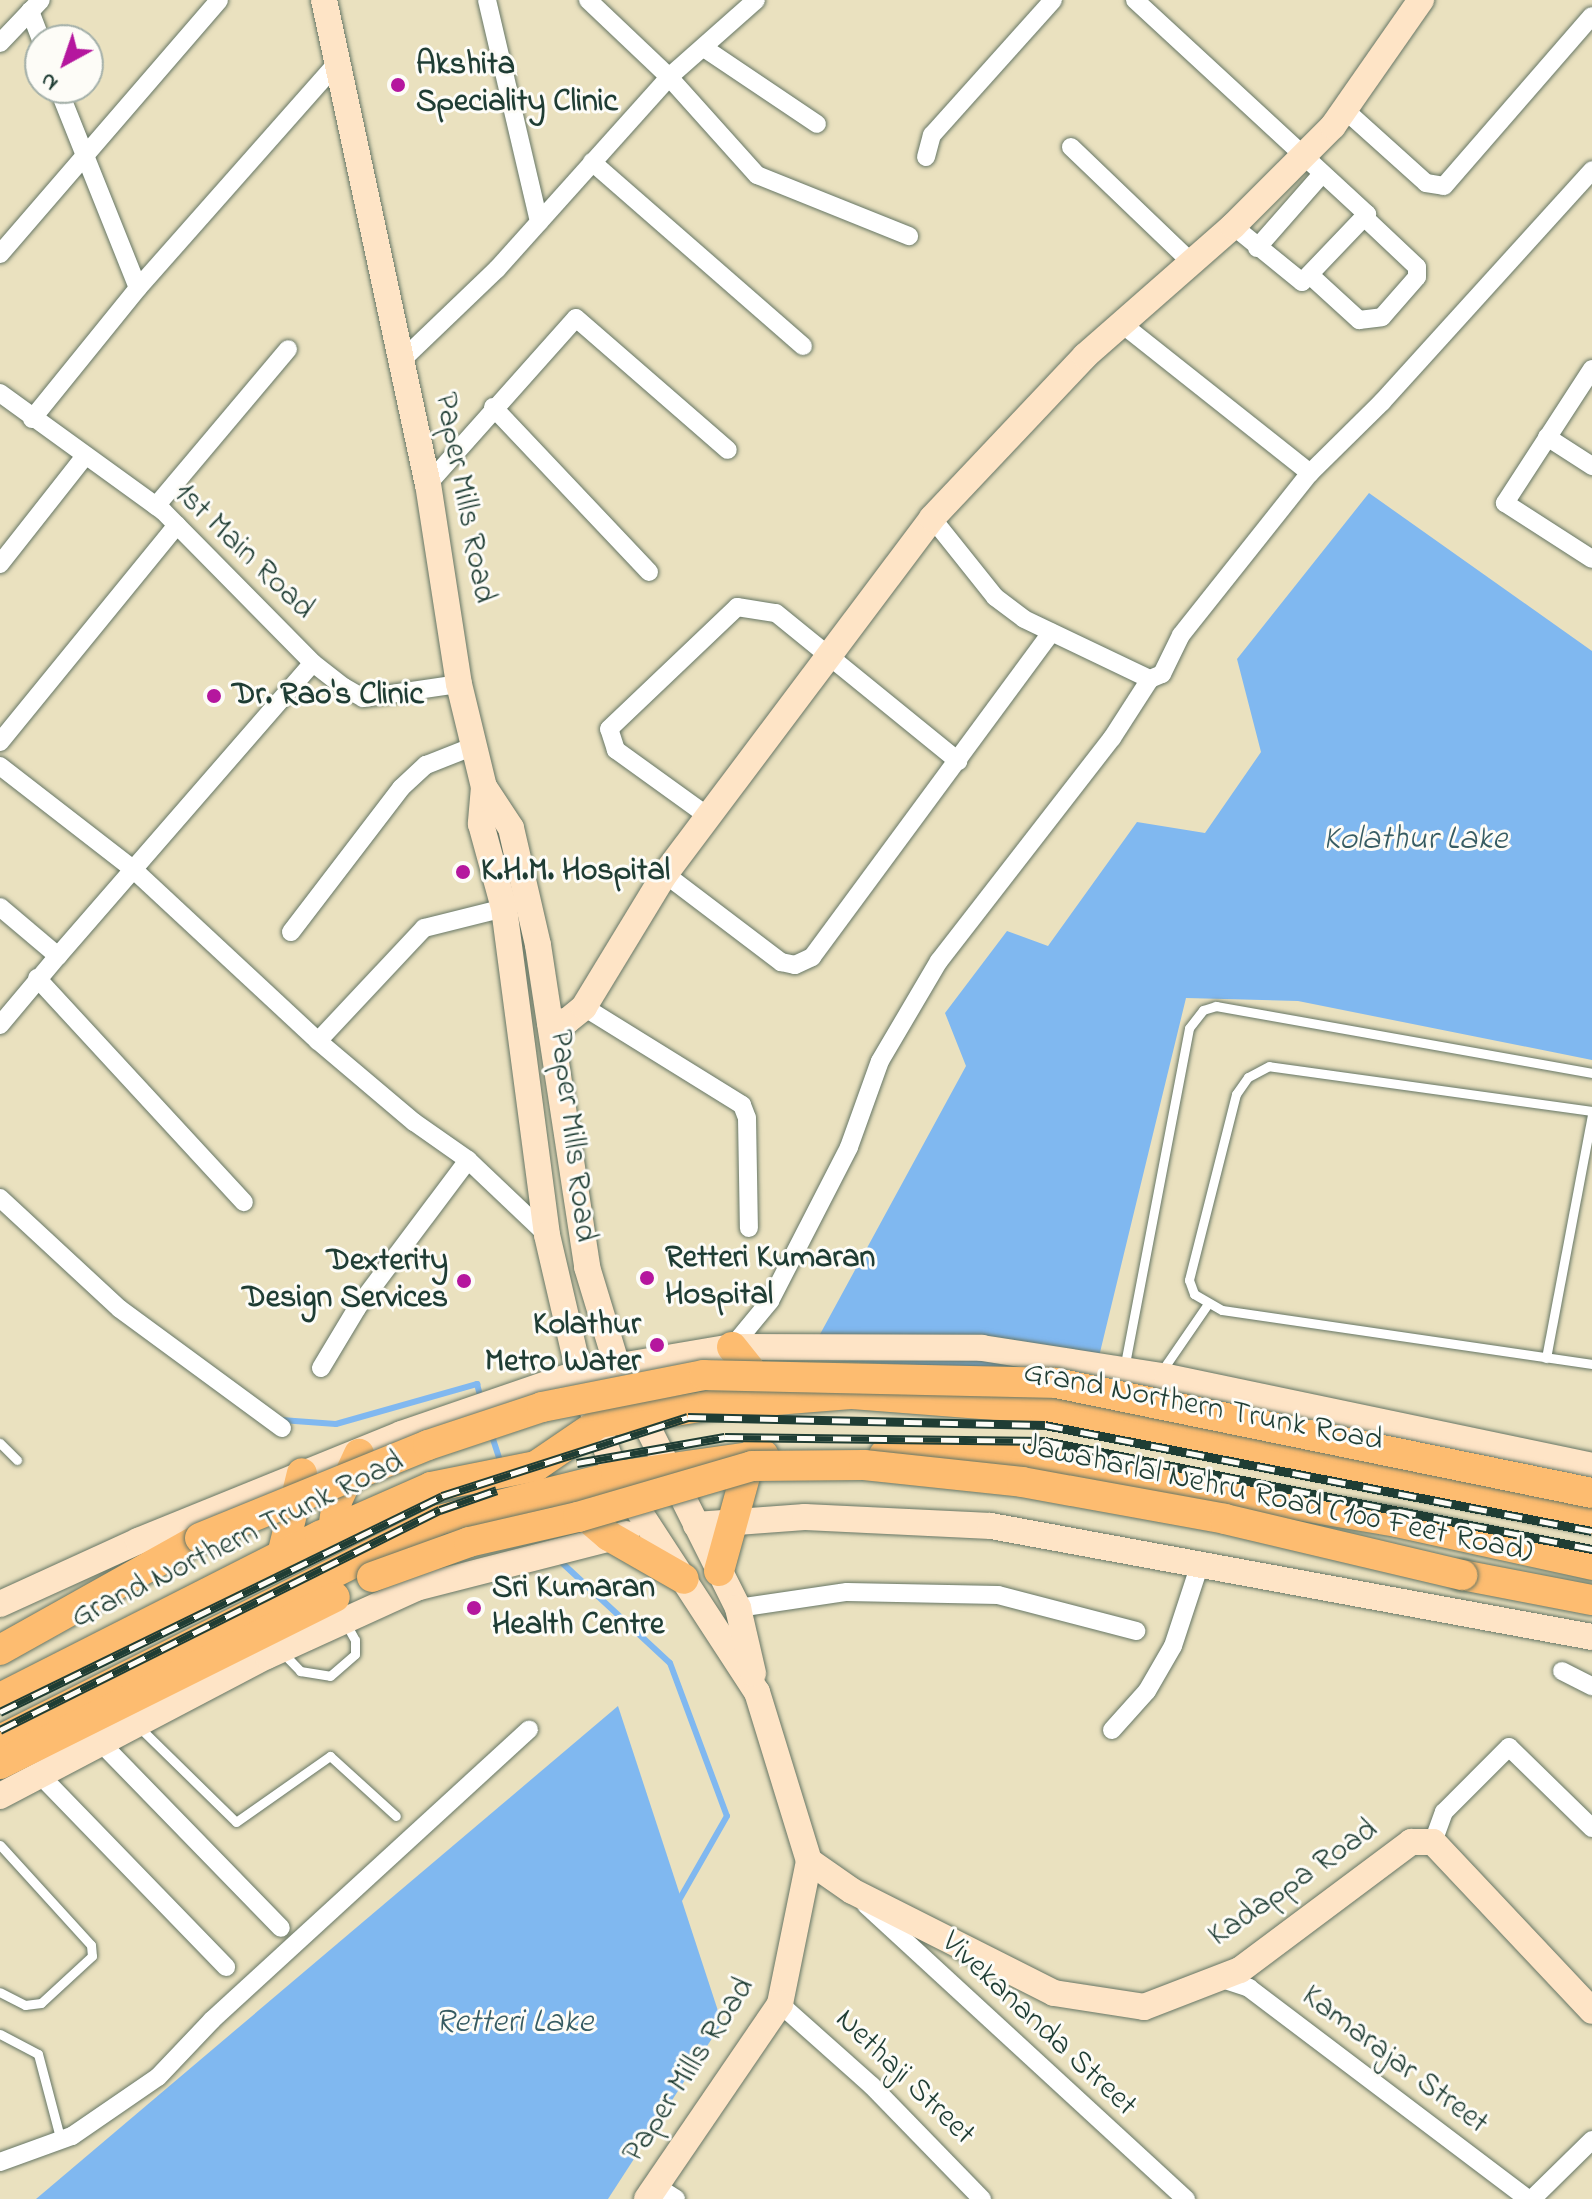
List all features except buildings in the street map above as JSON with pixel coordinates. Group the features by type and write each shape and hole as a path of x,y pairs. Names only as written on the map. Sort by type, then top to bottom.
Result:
{"main road":[{"path":"732,1347 774,1399"},
{"name":"Jawaharlal Nehru Road (100 Feet Road)","path":"0,1650 200,1538 428,1445 542,1407 704,1375 1056,1383 1592,1493"},
{"name":"Grand Northern Trunk Road","path":"0,1698 333,1530 431,1487 536,1466 599,1423 774,1399 851,1394 1044,1409 1592,1519"},
{"path":"333,1530 337,1501 359,1454"},
{"path":"719,1571 751,1455"},
{"path":"0,1740 270,1631 439,1520 664,1466 751,1455 1027,1460 1397,1522 1592,1565"},
{"name":"Jawaharlal Nehru Road (100 Feet Road)","path":"0,1764 270,1631 372,1577 469,1542 578,1517 752,1466 848,1465 1022,1482 1225,1519 1462,1575 1592,1600"},
{"path":"282,1555 302,1473"},
{"path":"558,1493 609,1536 684,1579"}],"street":[{"path":"0,254 219,0"},
{"name":"Paper Mills Road","path":"324,0 428,484 459,684 484,787 481,824 504,908 547,1235 579,1373 616,1476 757,1692"},
{"path":"487,0 539,222"},
{"path":"588,0 669,77 767,182 909,236"},
{"path":"926,157 932,135 1053,0"},
{"path":"1135,0 1302,157 1364,208 1365,218 1417,267 1417,277 1382,317 1359,320 1312,277"},
{"path":"550,1023 567,1021 584,1007 665,874 932,518 1122,324 1233,226 1302,157 1345,110 1421,0"},
{"path":"401,361 539,222 669,77 752,1"},
{"path":"0,43 36,5"},
{"path":"1345,110 1426,183 1444,186 1592,16"},
{"path":"704,48 817,124"},
{"path":"32,419 138,288 339,61"},
{"path":"64,104 82,157 138,288"},
{"path":"1071,147 1192,263"},
{"path":"592,162 803,346"},
{"path":"732,1347 770,1301 849,1147 880,1061 939,961 1112,738 1150,679 1162,674 1181,635 1310,473 1382,402 1592,170"},
{"path":"1257,248 1294,214 1322,174"},
{"path":"1268,191 1294,214"},
{"path":"1233,226 1294,279 1302,282 1312,277 1365,218"},
{"path":"428,484 493,407 576,318 728,450"},
{"path":"1122,324 1310,473"},
{"path":"156,506 288,349"},
{"path":"1592,369 1505,503 1592,559"},
{"name":"1st Main Road","path":"0,393 156,506 313,663 363,698 459,684"},
{"path":"493,407 649,572"},
{"path":"1547,437 1592,466"},
{"path":"0,564 85,456"},
{"path":"932,518 995,597 1051,633 1150,679"},
{"path":"0,742 177,525"},
{"path":"709,817 616,750 609,729 737,607 776,613 832,654 958,761"},
{"path":"665,874 781,962 795,965 812,957 1051,633"},
{"path":"0,1025 37,978 313,663"},
{"path":"291,932 401,788 426,765 474,746"},
{"path":"0,766 134,870 318,1041 414,1122 468,1160 547,1235"},
{"name":"Paper Mills Road","path":"484,787 511,828 550,1023 587,1267 617,1366 664,1466 738,1608 757,1692 809,1861 780,2004 659,2194"},
{"path":"0,907 58,956"},
{"path":"318,1041 424,928 504,908"},
{"path":"37,978 244,1202"},
{"path":"584,1007 742,1105 747,1118 749,1228"},
{"path":"321,1368 357,1308 468,1160"},
{"path":"0,1198 155,1334 282,1428"},
{"path":"5,1595 302,1473 359,1454 401,1434 579,1373 732,1347 982,1348 1159,1375 1592,1466"},
{"path":"696,1525 805,1517 991,1526 1201,1561 1592,1637"},
{"path":"0,1796 138,1726 270,1631 344,1621 416,1588 609,1536 654,1531"},
{"path":"1112,1730 1147,1691 1173,1646 1201,1561"},
{"path":"738,1608 847,1592 998,1595 1136,1631"},
{"path":"1562,1671 1592,1686"},
{"path":"0,2162 61,2141 158,2077 212,2020 529,1730"},
{"path":"103,1745 281,1928"},
{"path":"1433,1842 1444,1812 1509,1747 1592,1828"},
{"path":"41,1776 226,1967"},
{"name":"Kadappa Road","path":"809,1861 852,1891 1054,1993 1144,2007 1240,1970 1411,1842 1433,1842 1592,2011"},
{"name":"Vivekananda Street","path":"852,1891 1186,2199"},
{"name":"Kamarajar Street","path":"1219,1978 1249,1988 1530,2199"},
{"name":"Nethaji Street","path":"780,2004 872,2086 982,2199"},
{"path":"1530,2199 1592,2140"}],"lane":[{"path":"1124,1369 1189,1028 1203,1010 1216,1006 1592,1073"},
{"path":"1546,1358 1592,1113 1269,1066 1248,1077 1231,1111 1189,1280 1194,1294 1207,1305 1546,1358 1592,1364"},
{"path":"1159,1375 1207,1305"},
{"path":"0,1443 17,1460"},
{"path":"270,1631 300,1671 330,1676 355,1654 355,1640 344,1621"},
{"path":"138,1726 236,1822 330,1756 396,1816"},
{"path":"0,1845 91,1945 92,1956 41,2003 25,2005 0,1992"},
{"path":"0,2034 38,2054 61,2141"}],"water":[{"name":"Kolathur Lake","path":"1369,493 1592,651 1592,1060 1298,1001 1186,998 1095,1373 806,1360 966,1066 945,1013 1007,931 1048,946 1137,822 1205,833 1261,752 1237,659"},
{"name":"Retteri Lake","path":"618,1706 722,2023 608,2199 36,2199"}],"waterway":[{"path":"281,1420 336,1424 477,1384 481,1399"},
{"path":"491,1433 501,1464"},
{"path":"559,1560 670,1663 727,1816 678,1902"}],"railway":[{"path":"0,1712 442,1496 688,1417 1045,1425 1592,1531"},
{"path":"577,1463 725,1437 1045,1441 1592,1549"},
{"path":"0,1730 440,1510 497,1490"}],"place":[{"name":"Akshita Speciality Clinic","path":"398,85"},
{"name":"Dr. Rao's Clinic","path":"214,696"},
{"name":"K.H.M. Hospital","path":"463,872"},
{"name":"Retteri Kumaran Hospital","path":"647,1278"},
{"name":"Dexterity Design Services","path":"464,1281"},
{"name":"Kolathur Metro Water","path":"657,1345"},
{"name":"Sri Kumaran Health Centre","path":"474,1608"}]}
